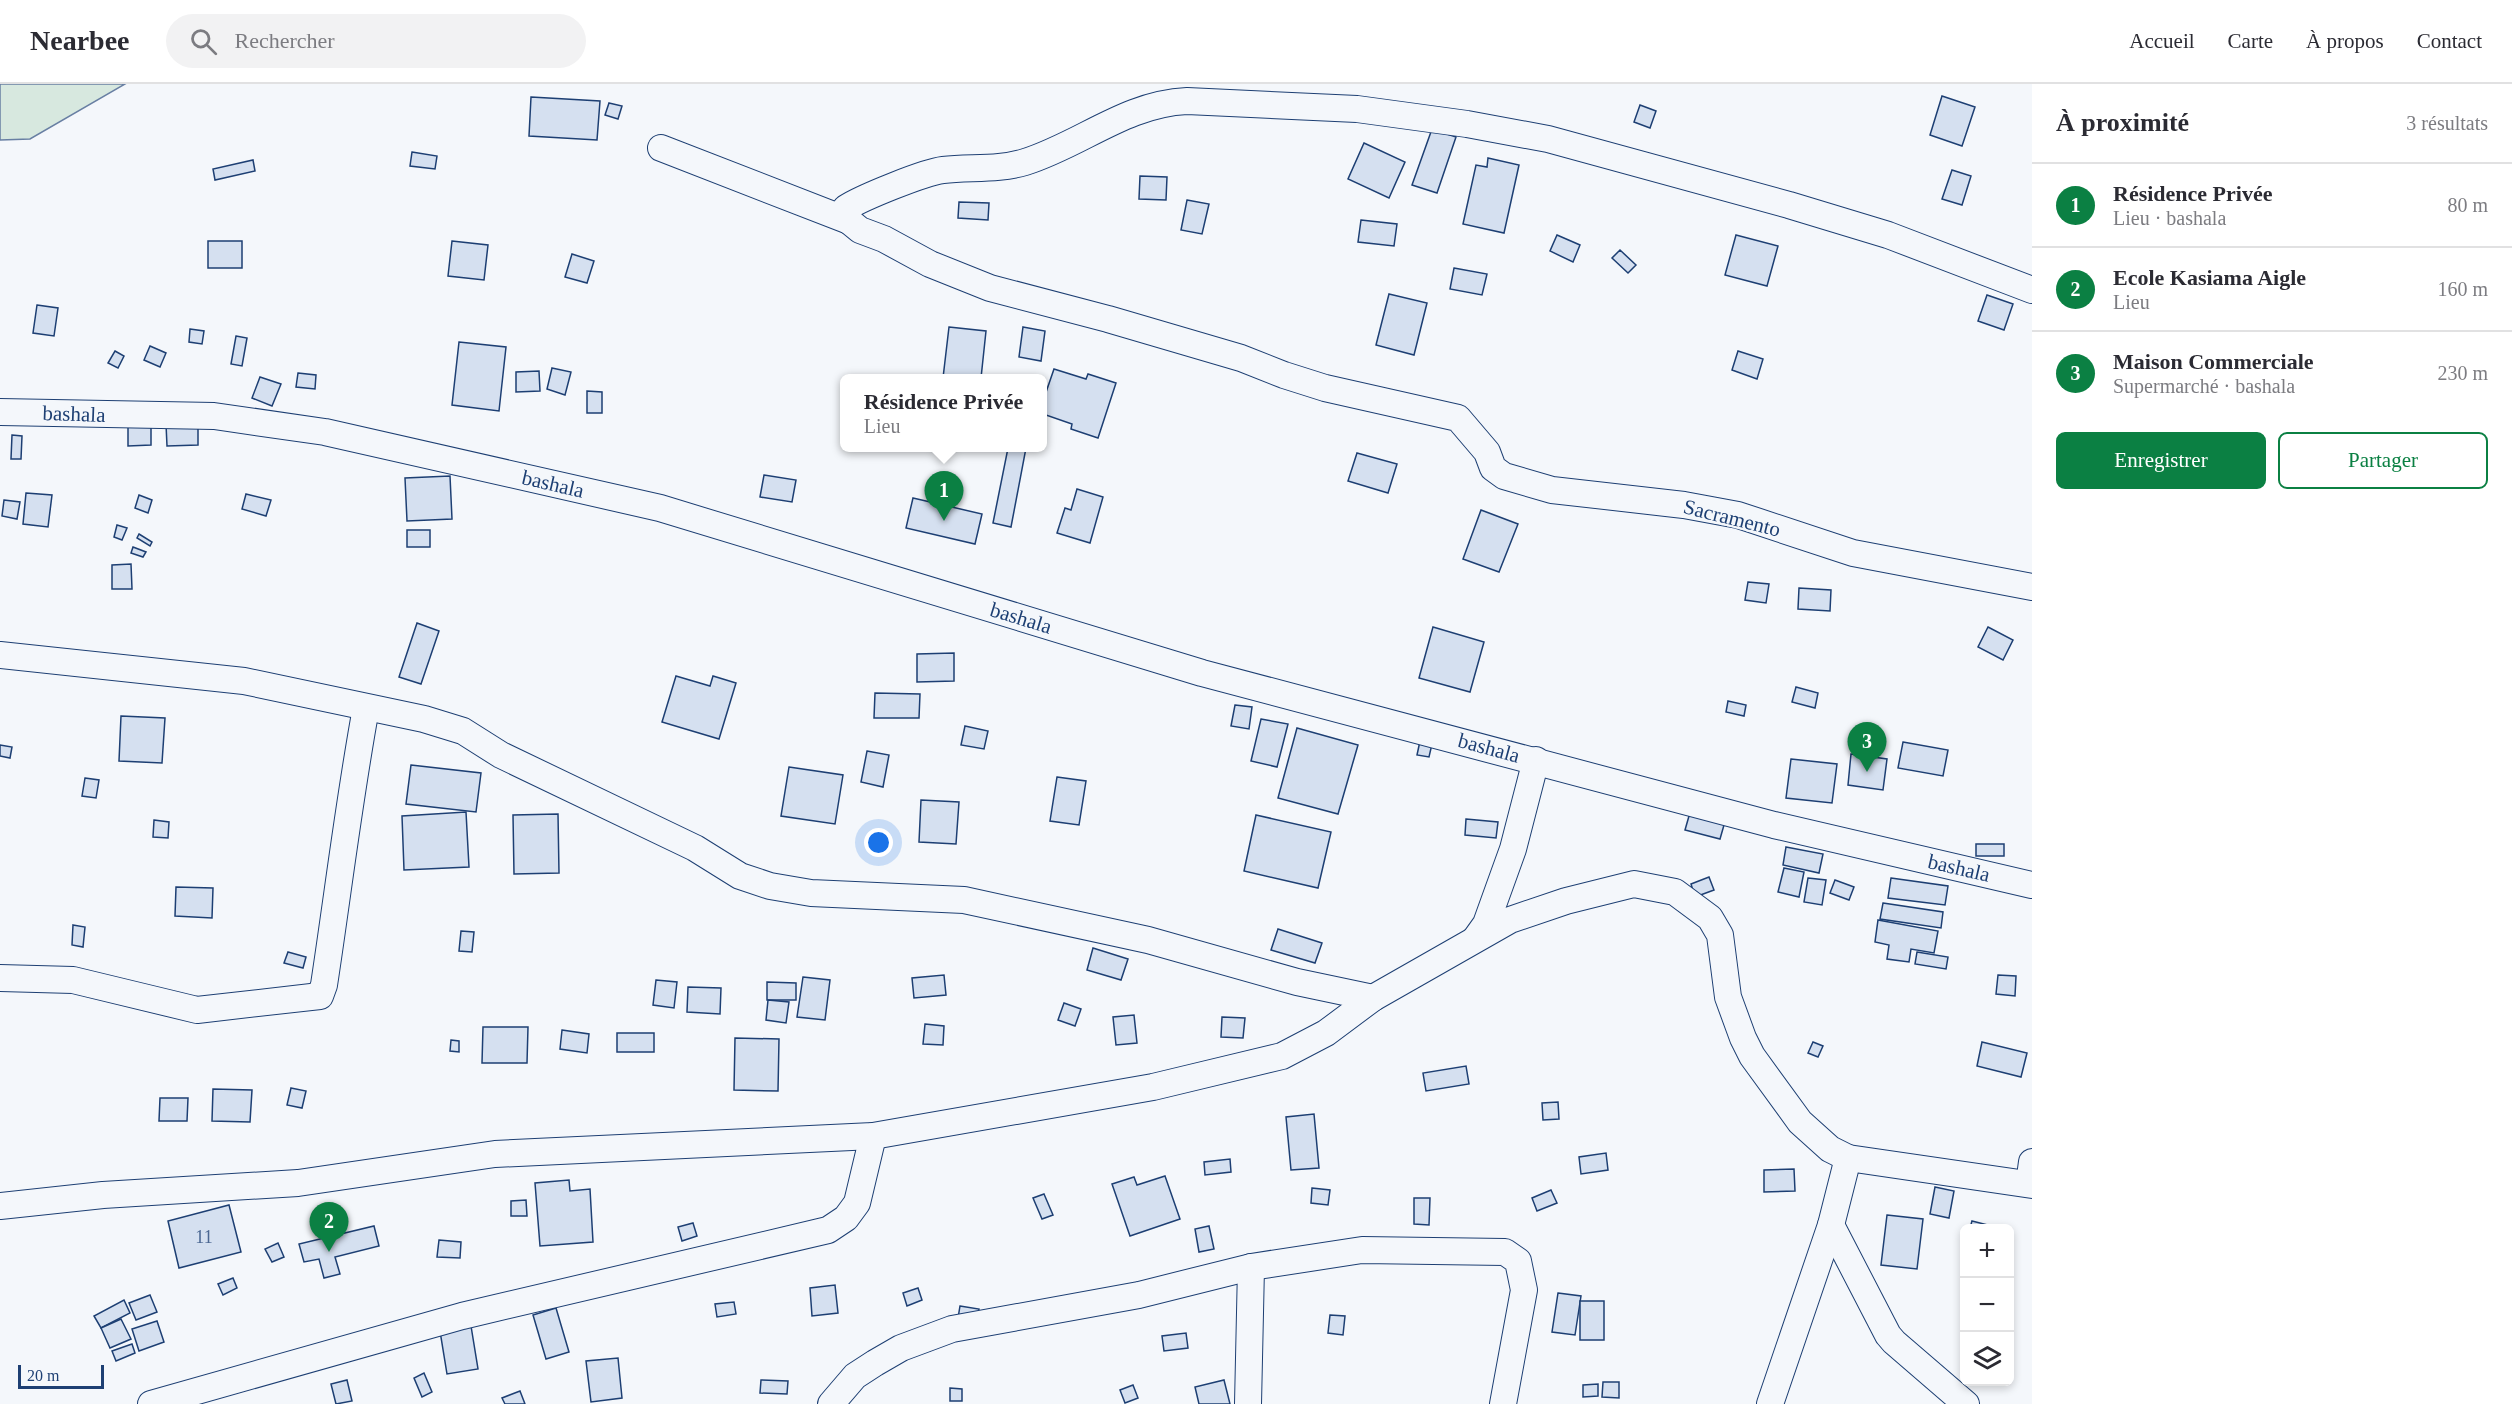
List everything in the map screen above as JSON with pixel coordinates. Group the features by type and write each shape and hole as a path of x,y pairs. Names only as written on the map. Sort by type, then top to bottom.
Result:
{"street":[{"path":"849,221 846,208 860,199 940,170 1007,166 1027,161 1103,125 1162,102 1187,101 1357,109 1467,124 1548,140 1622,159 1888,235 2032,290"},
{"path":"661,147 849,221"},
{"name":"Sacramento","path":"849,221 860,230 884,239 930,264 990,288 1108,319 1241,358 1325,388 1458,418 1486,452 1493,468 1504,476 1552,490 1684,505 1738,515 1853,553 2032,587"},
{"name":"bashala","path":"0,412 214,416 348,437 660,508 1202,673 1774,825 2032,885"},
{"path":"0,655 244,681 424,719 463,731 501,755 695,848 740,876 770,886 811,893 964,900 1148,940 1296,982 1373,998"},
{"path":"0,978 73,980 197,1010 320,996 324,985 344,858 350,794 366,708"},
{"path":"1476,938 1486,924 1513,849 1536,760"},
{"path":"0,1206 103,1195 298,1183 495,1154 873,1136 1153,1087 1282,1056 1326,1033 1373,998 1510,920 1554,904 1634,884 1675,892 1710,918 1720,935 1728,997 1752,1056 1800,1122 1830,1149 1848,1158 2031,1177"},
{"path":"151,1404 462,1316 828,1230 846,1218 857,1203 873,1136"},
{"path":"1770,1404 1831,1224 1848,1158"},
{"path":"1831,1224 1888,1335 1966,1404"},
{"path":"831,1404 855,1376 901,1348 952,1329 1139,1295 1251,1267 1362,1250 1505,1252 1518,1261 1524,1290 1503,1404"},
{"path":"1248,1404 1251,1267"}],"shaded area":[{"path":"0,84 125,84 30,139 0,140"}],"building":[{"path":"1942,96 1975,107 1962,146 1930,135"},
{"path":"531,97 600,101 597,140 529,136"},
{"path":"609,103 622,106 618,119 605,115"},
{"path":"1640,105 1656,111 1650,128 1634,122"},
{"path":"1432,129 1456,137 1437,193 1412,185"},
{"path":"1364,143 1405,162 1389,198 1348,179"},
{"path":"412,152 437,156 435,169 410,166"},
{"path":"1488,158 1519,165 1504,233 1463,224 1476,165 1487,167"},
{"path":"253,160 255,171 215,180 213,169"},
{"path":"1952,170 1971,176 1962,205 1942,199"},
{"path":"1140,176 1167,177 1166,200 1139,199"},
{"path":"1187,200 1209,204 1202,234 1181,230"},
{"path":"959,202 989,203 988,220 958,218"},
{"path":"1361,220 1397,224 1394,246 1358,242"},
{"path":"1557,235 1580,245 1573,262 1550,251"},
{"path":"1736,235 1778,246 1767,286 1725,275"},
{"path":"208,241 242,241 242,268 208,268"},
{"path":"452,241 488,245 484,280 448,276"},
{"path":"1620,250 1636,265 1628,273 1612,258"},
{"path":"572,254 594,261 587,283 565,277"},
{"path":"1454,268 1487,274 1482,295 1450,289"},
{"path":"1389,294 1427,303 1414,355 1376,345"},
{"path":"1987,295 2013,304 2004,330 1978,321"},
{"path":"37,305 58,308 54,336 33,333"},
{"path":"949,327 986,331 981,374 943,374"},
{"path":"1023,327 1045,331 1041,361 1019,357"},
{"path":"190,329 204,331 202,344 189,342"},
{"path":"236,336 247,338 242,366 231,364"},
{"path":"459,342 506,347 499,411 452,405"},
{"path":"150,346 166,353 160,367 144,360"},
{"path":"115,351 124,356 118,368 108,363"},
{"path":"1738,351 1763,359 1757,379 1732,370"},
{"path":"552,368 571,372 565,395 547,389"},
{"path":"1054,369 1086,379 1088,374 1116,383 1098,438 1071,429 1072,424 1047,415 1047,389"},
{"path":"539,371 540,391 516,392 516,372"},
{"path":"298,373 316,375 315,389 296,387"},
{"path":"260,377 281,384 272,406 252,398"},
{"path":"587,391 602,392 602,413 587,413"},
{"path":"151,424 151,445 128,446 128,425"},
{"path":"166,424 198,424 198,445 167,446"},
{"path":"12,435 22,436 21,459 11,459"},
{"path":"1007,452 1025,452 1011,527 993,523"},
{"path":"1357,453 1397,464 1388,493 1348,481"},
{"path":"764,475 796,480 792,502 760,497"},
{"path":"450,476 452,519 407,521 405,478"},
{"path":"1077,489 1103,497 1090,543 1057,533 1065,508 1071,510"},
{"path":"26,493 52,495 48,527 23,524"},
{"path":"246,494 271,500 266,516 242,509"},
{"path":"139,495 152,500 148,513 135,508"},
{"path":"913,498 982,514 975,544 906,528"},
{"path":"4,500 20,502 17,519 2,516"},
{"path":"1481,510 1518,524 1499,572 1463,559"},
{"path":"117,525 127,528 122,540 114,537"},
{"path":"407,530 430,530 430,547 407,547"},
{"path":"139,534 152,542 150,546 137,538"},
{"path":"133,547 146,552 143,557 131,553"},
{"path":"131,564 132,589 112,589 112,565"},
{"path":"1748,582 1769,584 1766,603 1745,600"},
{"path":"1799,588 1831,590 1830,611 1798,609"},
{"path":"417,623 439,631 421,684 399,677"},
{"path":"1433,627 1484,642 1470,692 1419,678"},
{"path":"1988,627 2013,640 2003,660 1978,647"},
{"path":"954,653 954,681 917,682 917,654"},
{"path":"676,676 710,686 713,676 736,683 719,739 662,722"},
{"path":"1796,687 1818,693 1815,708 1792,702"},
{"path":"875,693 920,694 919,718 874,718"},
{"path":"1728,701 1746,705 1744,716 1726,712"},
{"path":"1235,705 1252,707 1249,729 1231,726"},
{"path":"121,716 165,718 162,763 119,761"},
{"path":"1261,719 1288,724 1277,767 1251,761"},
{"path":"965,726 988,731 984,749 961,745"},
{"path":"1297,728 1358,745 1338,814 1278,798"},
{"path":"1866,729 1875,730 1874,738 1865,737"},
{"path":"1420,741 1432,744 1429,757 1417,755"},
{"path":"1855,741 1862,741 1861,751 1855,750"},
{"path":"1903,742 1948,750 1943,776 1898,768"},
{"path":"0,745 12,747 10,758 0,756"},
{"path":"867,751 889,755 883,787 861,782"},
{"path":"1851,754 1887,759 1883,790 1848,785"},
{"path":"1791,759 1837,764 1832,803 1786,798"},
{"path":"411,765 481,773 476,812 406,804"},
{"path":"789,767 843,775 835,824 781,816"},
{"path":"1057,777 1086,781 1079,825 1050,821"},
{"path":"85,778 99,780 96,798 82,796"},
{"path":"921,800 959,802 956,844 919,842"},
{"path":"1691,809 1726,818 1720,839 1685,830"},
{"path":"466,812 469,867 404,870 402,816"},
{"path":"558,814 559,873 514,874 513,815"},
{"path":"1256,815 1331,832 1318,888 1244,871"},
{"path":"1466,819 1498,822 1496,838 1465,835"},
{"path":"154,820 169,822 168,838 153,837"},
{"path":"1976,844 2004,844 2004,856 1976,856"},
{"path":"1786,847 1823,854 1819,873 1783,865"},
{"path":"1784,868 1804,872 1799,897 1778,892"},
{"path":"1709,877 1714,890 1695,897 1691,884"},
{"path":"1808,878 1826,880 1822,905 1804,902"},
{"path":"1891,878 1948,886 1945,905 1888,898"},
{"path":"1835,880 1854,887 1849,900 1830,893"},
{"path":"176,887 213,888 212,918 175,916"},
{"path":"1883,903 1943,912 1941,928 1880,919"},
{"path":"1878,920 1938,931 1934,953 1911,949 1909,962 1887,959 1889,945 1875,942"},
{"path":"73,925 85,927 83,947 72,945"},
{"path":"1278,929 1322,943 1315,963 1271,950"},
{"path":"461,931 474,932 472,952 459,951"},
{"path":"1093,948 1128,959 1121,980 1087,970"},
{"path":"288,952 306,957 303,968 284,963"},
{"path":"1917,952 1948,957 1946,969 1915,964"},
{"path":"944,975 946,995 914,998 912,978"},
{"path":"1998,975 2016,976 2015,996 1996,994"},
{"path":"803,977 830,980 825,1020 797,1017"},
{"path":"656,980 677,982 674,1008 653,1005"},
{"path":"767,982 796,983 796,1000 767,1000"},
{"path":"688,987 721,988 720,1014 687,1012"},
{"path":"768,1000 789,1002 786,1023 766,1020"},
{"path":"1064,1003 1081,1009 1075,1026 1058,1020"},
{"path":"1134,1015 1137,1043 1116,1045 1113,1017"},
{"path":"1222,1017 1245,1018 1243,1038 1221,1037"},
{"path":"925,1024 944,1026 943,1045 923,1044"},
{"path":"483,1027 528,1027 527,1063 482,1063"},
{"path":"562,1030 589,1034 587,1053 560,1049"},
{"path":"617,1033 654,1033 654,1052 617,1052"},
{"path":"735,1038 779,1039 778,1091 734,1090"},
{"path":"451,1040 459,1041 459,1052 450,1051"},
{"path":"1813,1042 1823,1046 1818,1057 1808,1053"},
{"path":"1982,1042 2027,1053 2021,1077 1977,1066"},
{"path":"1466,1066 1469,1084 1426,1091 1423,1073"},
{"path":"291,1088 306,1091 302,1108 287,1105"},
{"path":"213,1089 252,1090 250,1122 212,1121"},
{"path":"160,1098 188,1098 187,1121 159,1121"},
{"path":"1558,1102 1559,1119 1543,1120 1542,1103"},
{"path":"1314,1114 1319,1168 1291,1170 1286,1117"},
{"path":"1606,1153 1608,1170 1581,1174 1579,1157"},
{"path":"1230,1159 1231,1172 1205,1175 1204,1162"},
{"path":"1794,1169 1795,1191 1764,1192 1764,1170"},
{"path":"1165,1176 1180,1219 1130,1236 1112,1184 1134,1177 1137,1185"},
{"path":"569,1180 570,1191 590,1189 593,1242 540,1246 535,1183"},
{"path":"1935,1187 1954,1191 1949,1218 1930,1214"},
{"path":"1312,1188 1330,1190 1328,1205 1311,1203"},
{"path":"1551,1190 1557,1203 1537,1211 1532,1198"},
{"path":"1044,1194 1053,1215 1042,1219 1033,1198"},
{"path":"1414,1198 1430,1198 1429,1225 1414,1224"},
{"path":"526,1200 527,1216 511,1216 511,1201"},
{"path":"229,1205 241,1252 179,1268 168,1221"},
{"path":"1887,1215 1923,1219 1917,1269 1881,1265"},
{"path":"693,1223 697,1236 682,1241 678,1227"},
{"path":"374,1226 379,1246 335,1257 340,1274 324,1278 319,1259 304,1262 299,1244"},
{"path":"1209,1226 1214,1249 1199,1252 1195,1229"},
{"path":"439,1240 461,1242 460,1258 437,1257"},
{"path":"278,1243 284,1257 272,1262 265,1249"},
{"path":"233,1278 237,1288 223,1295 218,1284"},
{"path":"835,1285 838,1313 812,1316 810,1288"},
{"path":"918,1288 922,1300 907,1306 903,1293"},
{"path":"1558,1293 1581,1296 1575,1335 1552,1332"},
{"path":"150,1295 157,1312 136,1320 129,1303"},
{"path":"124,1300 130,1313 101,1328 94,1316"},
{"path":"1580,1301 1604,1301 1604,1340 1580,1340"},
{"path":"734,1302 736,1314 717,1317 715,1304"},
{"path":"960,1306 979,1309 977,1320 958,1318"},
{"path":"556,1308 569,1352 546,1359 533,1315"},
{"path":"1330,1315 1345,1316 1343,1335 1328,1333"},
{"path":"121,1319 131,1339 110,1348 101,1328"},
{"path":"157,1321 164,1342 139,1351 132,1329"},
{"path":"471,1326 478,1369 447,1374 440,1331"},
{"path":"1186,1333 1188,1348 1164,1351 1162,1336"},
{"path":"132,1344 135,1353 116,1361 112,1351"},
{"path":"618,1358 622,1398 591,1402 586,1361"},
{"path":"424,1373 432,1392 422,1397 414,1378"},
{"path":"347,1380 352,1401 336,1404 331,1384"},
{"path":"761,1380 788,1381 787,1394 760,1393"},
{"path":"1224,1380 1230,1404 1199,1404 1195,1387"},
{"path":"1603,1382 1619,1382 1619,1398 1602,1397"},
{"path":"1598,1384 1598,1396 1583,1397 1583,1385"},
{"path":"1133,1385 1138,1398 1125,1403 1120,1390"},
{"path":"950,1388 962,1389 962,1401 950,1401"},
{"path":"520,1391 525,1404 505,1404 502,1398"}],"place":[{"name":"Résidence Privée","path":"944,521"},
{"name":"Maison Commerciale","path":"1867,772"},
{"name":"Ecole Kasiama Aigle","path":"329,1252"}]}
